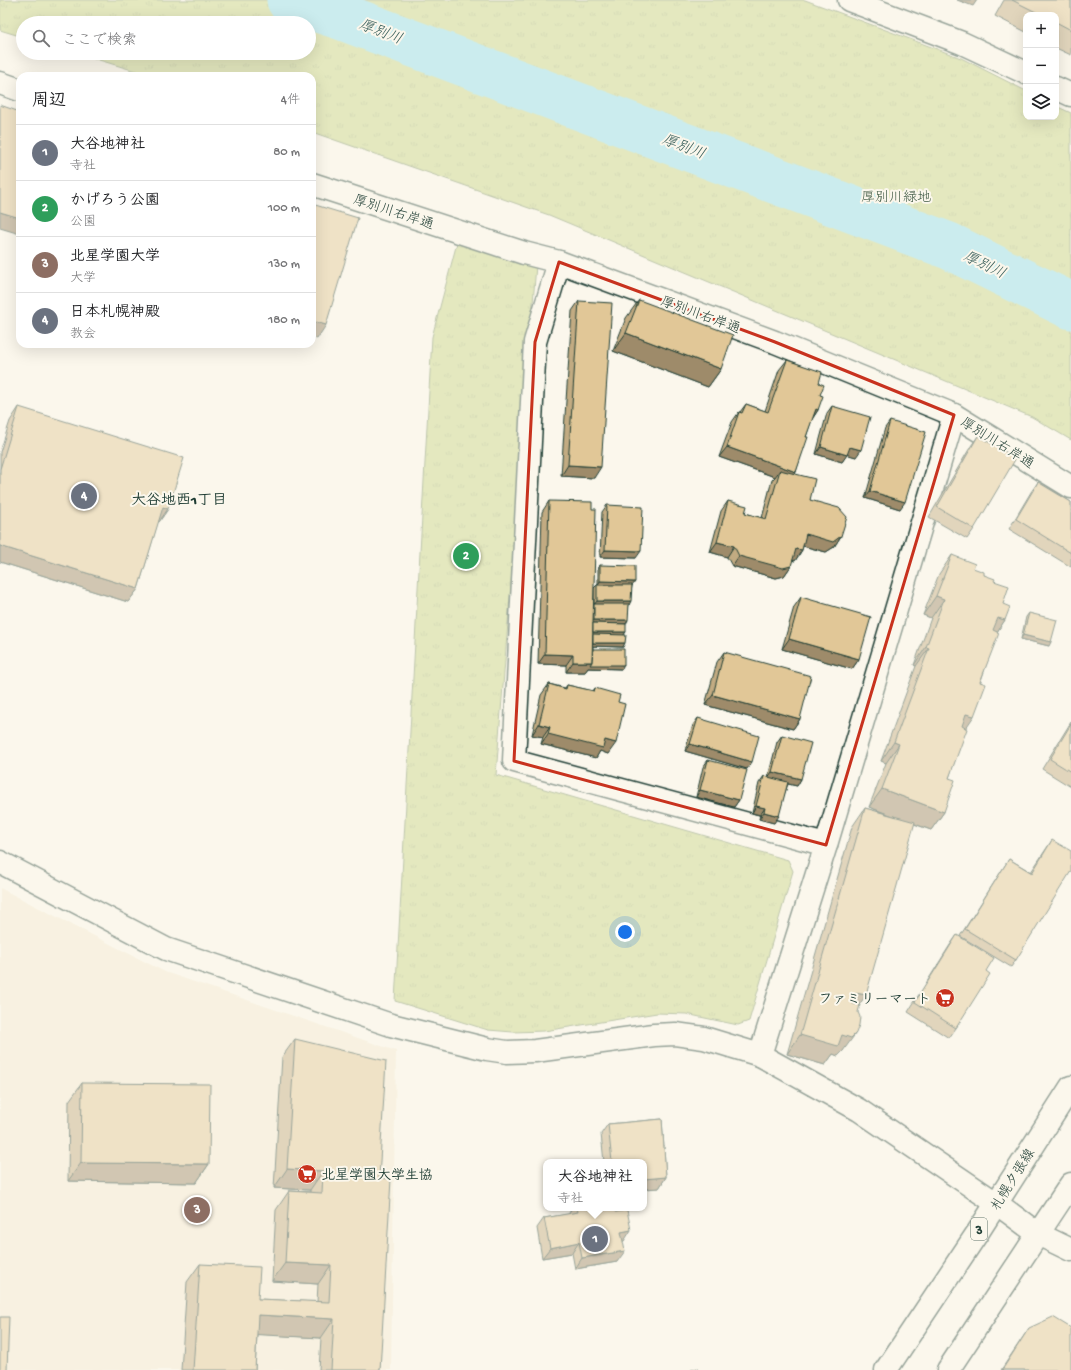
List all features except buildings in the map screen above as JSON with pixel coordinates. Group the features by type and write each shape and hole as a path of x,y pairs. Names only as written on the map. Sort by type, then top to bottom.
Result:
{"street":[{"path":"849,0 962,43 1023,72"},
{"path":"0,84 16,89"},
{"path":"1059,89 1071,95"},
{"name":"厚別川右岸通","path":"316,185 524,253 559,262 775,342 954,415 1071,488"},
{"path":"559,262 535,342 514,761 826,845"},
{"path":"760,1055 826,845 954,415"},
{"path":"0,862 166,949 391,1025 487,1049 507,1052 535,1051 654,1035 675,1034 704,1038 760,1055 859,1110 996,1203 1038,1234 1071,1250"},
{"name":"札幌夕張線","path":"886,1370 1071,1087"},
{"path":"948,1370 1071,1184"}],"highlighted area":[{"path":"559,262 775,342 954,415 826,845 514,761 535,342"}],"shaded area":[{"path":"0,888 165,972 396,1051 391,1370 0,1370"}],"green space":[{"name":"厚別川緑地","path":"0,0 805,0 961,58 1023,89 1023,120 1059,120 1059,107 1071,113 1071,440 1032,417 549,215 316,133 316,72 139,72 99,60 316,60 316,16 16,16 16,35 0,30"},
{"path":"458,239 536,265 496,775 788,860 793,871 749,1021 738,1025 686,1014 657,1013 544,1031 513,1032 488,1030 395,1001 432,337"}],"waterway":[{"name":"厚別川","path":"290,0 340,16 949,246 1071,306"}],"place":[{"name":"日本札幌神殿","path":"84,496"},
{"name":"かげろう公園","path":"466,556"},
{"name":"ファミリーマート","path":"945,998"},
{"name":"北星学園大学生協","path":"307,1174"},
{"name":"北星学園大学","path":"197,1210"},
{"name":"大谷地神社","path":"595,1239"}],"district":[{"name":"大谷地西1丁目","path":"179,499"}]}
